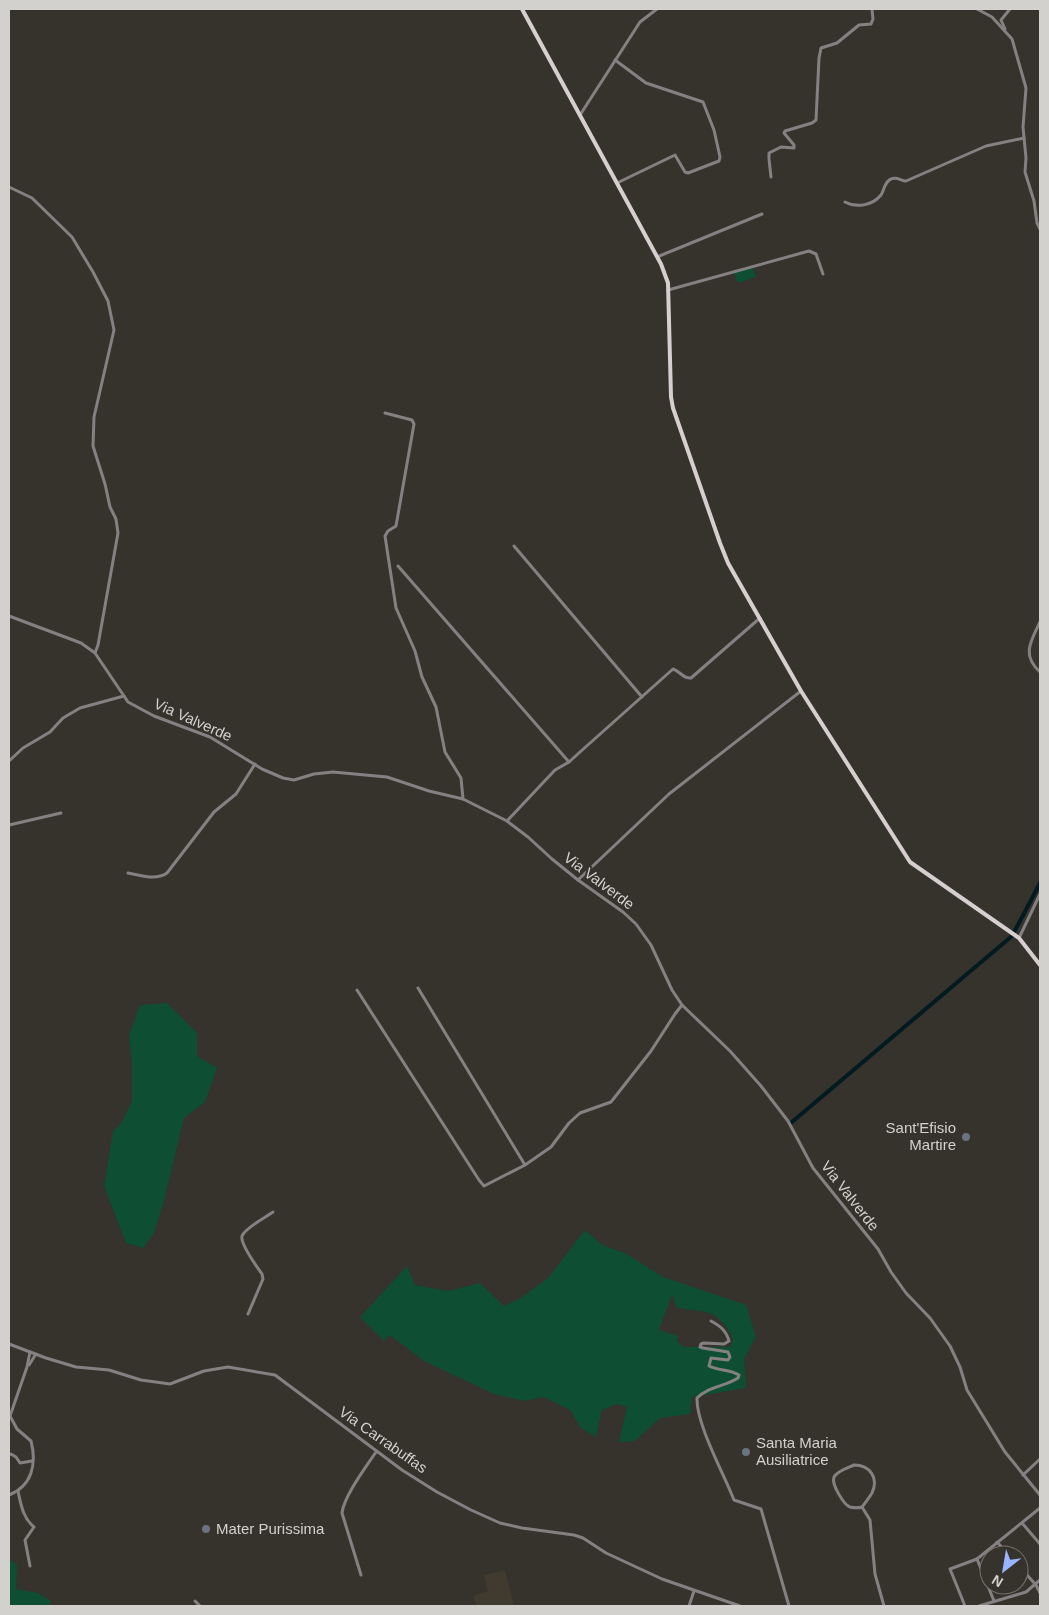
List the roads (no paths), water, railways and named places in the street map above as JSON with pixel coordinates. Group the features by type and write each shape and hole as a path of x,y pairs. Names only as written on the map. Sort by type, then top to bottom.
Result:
{"main road":[{"path":"522,9 657,257 668,283 671,397 673,408 728,563 801,690 910,862 1015,935 1040,965"}],"street":[{"path":"580,115 640,22 657,9"},
{"path":"771,177 769,153 781,147 793,149 795,147 784,131 812,123 816,120 821,48 837,43 858,25 871,24 873,19 872,9"},
{"path":"977,9 992,17 1012,39 1026,88 1022,128 1026,158 1025,172 1040,229"},
{"path":"1006,32 1001,20 1010,9"},
{"path":"615,60 646,83 704,102 714,130 720,157 719,161 688,173 685,172 675,155 617,183"},
{"path":"844,202 855,206 864,205 880,195 886,182 892,178 897,178 904,182 986,146 1024,138"},
{"path":"9,187 32,198 72,237 108,301 114,330 94,417 94,446 110,506 116,519 118,533 95,653"},
{"path":"657,257 762,214"},
{"path":"668,290 809,251 816,254 822,274"},
{"path":"385,414 412,420 414,424 396,526 388,531 385,536 396,608 415,651 422,677 436,707 445,752 461,778 463,799"},
{"path":"514,546 642,697"},
{"path":"398,566 569,762"},
{"name":"Via Valverde","path":"9,616 81,643 95,653 128,702 154,716 210,737 255,764 283,778 294,780 314,774 333,772 387,776 429,791 463,799 507,821 578,880 623,912 636,924 651,945 672,990 682,1006 730,1050 788,1121 813,1168 878,1249 906,1293 930,1318 950,1346 960,1367 967,1390 1005,1452 1040,1495"},
{"path":"507,821 555,770 569,762 673,669 684,677 691,678 760,618"},
{"path":"1040,622 1029,649 1029,658 1040,672"},
{"path":"578,880 669,794 801,690"},
{"path":"9,761 23,748 50,732 63,718 80,708 124,696"},
{"path":"128,873 160,877 167,873 214,812 236,794 255,764"},
{"path":"9,825 61,813"},
{"path":"1015,935 1040,894"},
{"path":"418,988 525,1165"},
{"path":"357,990 484,1186 525,1165 551,1147 569,1123 580,1113 611,1102 651,1051 682,1006"},
{"path":"248,1314 263,1280 262,1274 242,1243 242,1237 245,1232 273,1212"},
{"path":"710,1321 722,1328 727,1334 729,1341 724,1344 704,1343 700,1347 728,1352 730,1357 728,1360 711,1358 709,1366 732,1371 739,1375 733,1381 703,1392 697,1398 696,1409 734,1500 761,1509 789,1606"},
{"name":"Via Carrabuffas","path":"9,1344 76,1367 109,1370 141,1380 170,1384 204,1371 228,1366 275,1375 376,1452 437,1492 491,1520 522,1528 565,1533 584,1538 619,1560 662,1579 740,1606"},
{"path":"9,1495 18,1492 30,1478 32,1461 31,1440 17,1430 10,1416 27,1367 30,1352"},
{"path":"27,1367 36,1354"},
{"path":"361,1575 342,1513 343,1507 376,1452"},
{"path":"9,1455 11,1454 16,1457 20,1464 32,1461"},
{"path":"1023,1475 1040,1460"},
{"path":"854,1465 864,1466 874,1475 875,1481 872,1492 862,1507 850,1507 846,1504 836,1490 833,1481 834,1477 854,1465"},
{"path":"18,1492 26,1518 34,1527 26,1540 26,1550 30,1566"},
{"path":"862,1507 870,1520 875,1574 884,1606"},
{"path":"965,1606 950,1569 977,1559 1040,1508"},
{"path":"1022,1523 1040,1544"},
{"path":"997,1542 1000,1545"},
{"path":"977,1559 994,1601"},
{"path":"1029,1577 1040,1593"},
{"path":"979,1606 1026,1592 1040,1580"},
{"path":"689,1606 694,1591"},
{"path":"195,1601 200,1606"}],"waterway":[{"path":"792,1122 1012,936 1040,883"}],"place":[{"name":"Sant'Efisio Martire","path":"966,1137"},
{"name":"Santa Maria Ausiliatrice","path":"746,1452"},
{"name":"Mater Purissima","path":"206,1529"}]}
